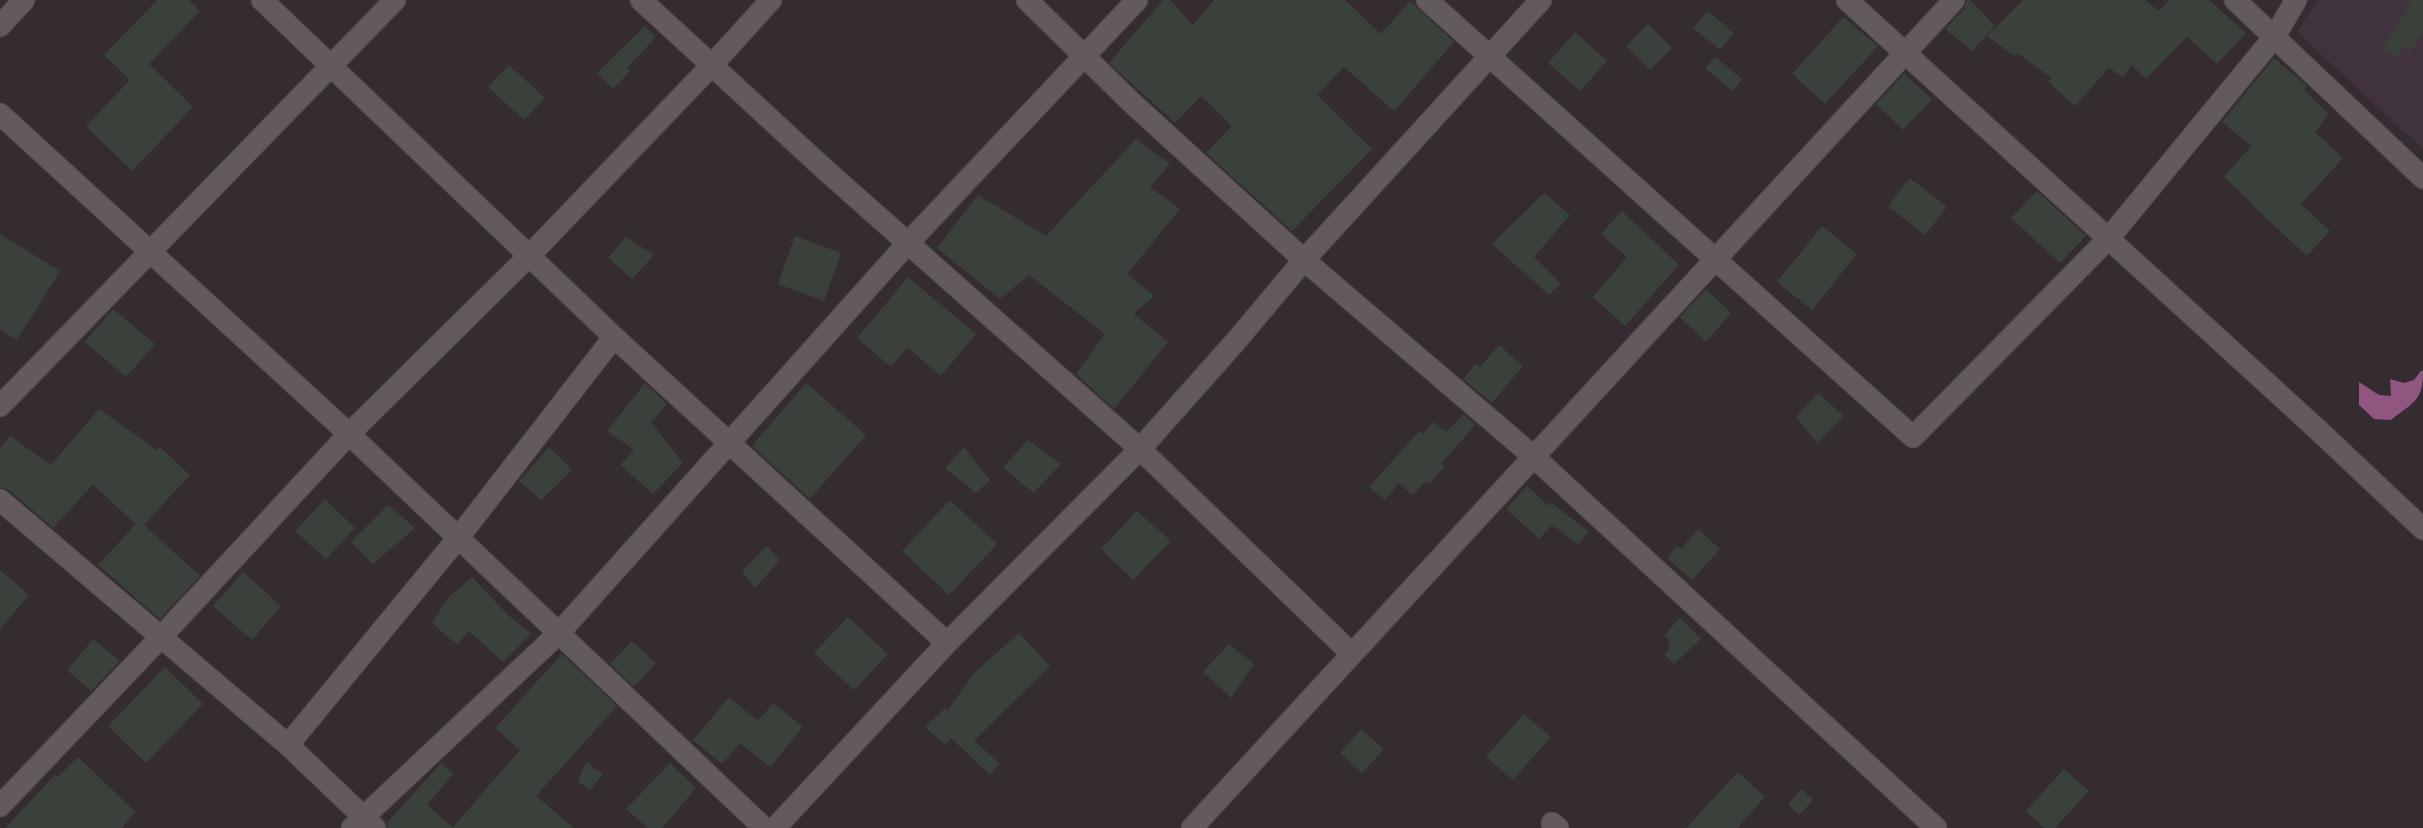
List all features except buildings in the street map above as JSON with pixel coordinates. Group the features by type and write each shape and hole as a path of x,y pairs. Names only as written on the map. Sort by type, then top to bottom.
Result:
{"street":[{"path":"0,26 24,0"},
{"path":"262,0 614,337 947,643"},
{"path":"0,406 395,0"},
{"path":"641,0 1140,449 1352,654"},
{"path":"0,806 349,434 529,256 771,0"},
{"path":"1027,0 1131,102 1304,260 1534,457 1936,828"},
{"path":"0,500 288,745 363,824 559,634 908,243 1137,0"},
{"path":"1427,0 1913,437 2109,238 2275,37 2296,0"},
{"path":"775,828 947,643 1140,449 1304,260 1541,0"},
{"path":"1847,0 2423,529"},
{"path":"1192,828 1954,0"},
{"path":"2235,0 2423,178"},
{"path":"0,114 349,434 764,828"},
{"path":"288,745 458,538 614,337"}],"shaded area":[{"path":"2317,0 2423,0 2423,149 2297,32"},
{"path":"2421,371 2423,381 2419,395 2411,405 2391,420 2374,419 2359,405 2359,382 2379,395 2391,396 2390,379 2404,383 2414,380"}]}
